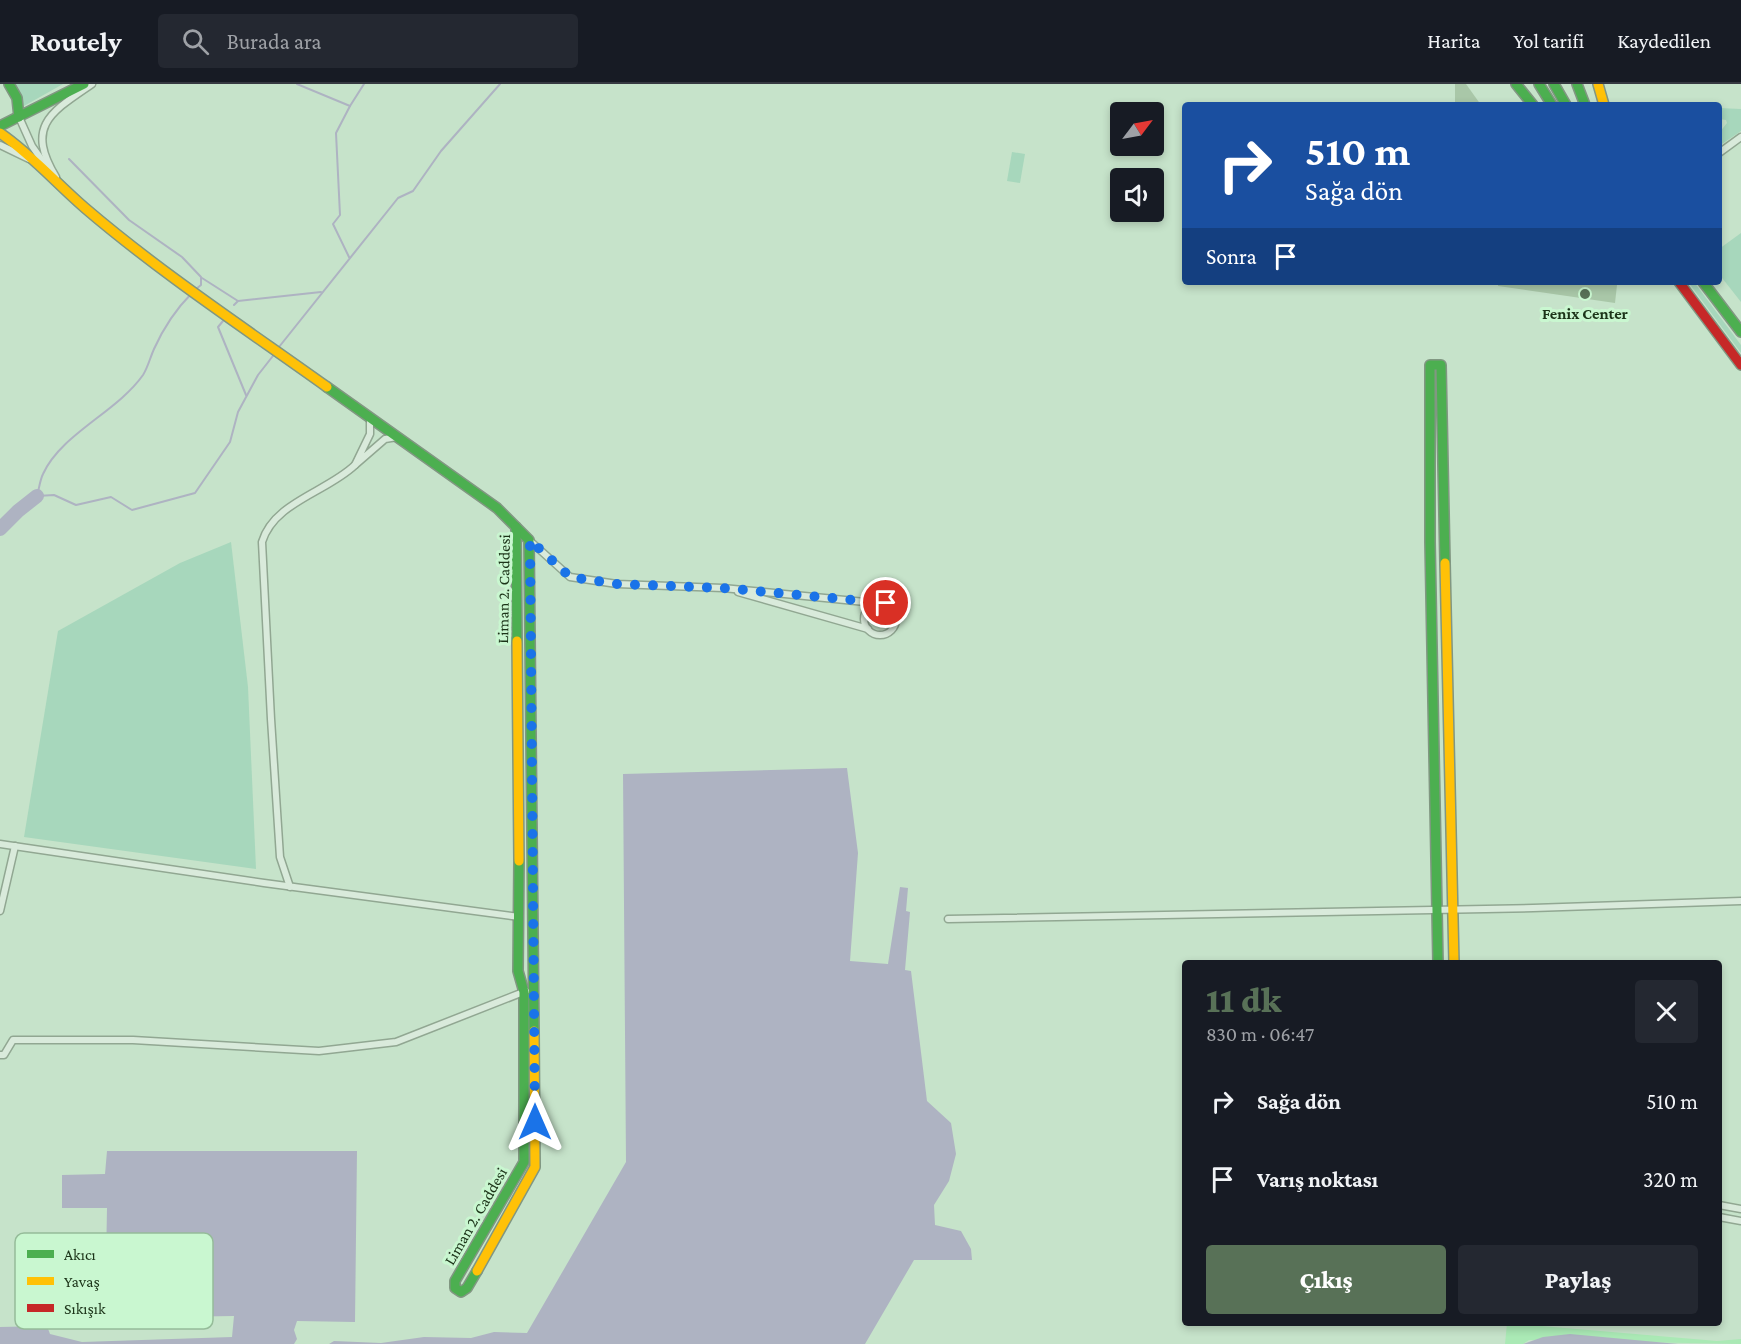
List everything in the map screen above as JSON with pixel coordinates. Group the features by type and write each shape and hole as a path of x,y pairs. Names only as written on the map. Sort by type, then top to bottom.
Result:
{"main road":[{"path":"9,84 17,98 19,117"},
{"path":"0,126 84,84"},
{"path":"1516,84 1531,102"},
{"path":"1539,84 1550,102"},
{"path":"1554,84 1564,102"},
{"path":"1577,84 1584,102"},
{"path":"1598,84 1603,102"},
{"path":"0,133 41,166 85,208 179,281 497,508 516,527"},
{"path":"1682,285 1741,365"},
{"path":"1705,285 1741,332"},
{"path":"1438,960 1430,365 1441,365 1454,960"},
{"name":"Liman 2. Caddesi","path":"516,527 530,540 535,1167 467,1288 459,1292 454,1286 455,1281 524,1162 524,992 518,971 516,527"},
{"path":"517,657 531,656"}],"street":[{"path":"56,177 42,148 44,126 63,104 92,84"},
{"path":"19,117 32,146 56,177 85,208"},
{"path":"1722,151 1741,137"},
{"path":"0,145 11,148 41,166"},
{"path":"355,465 370,434 370,417"},
{"path":"290,887 280,857 262,543 266,530 273,520 343,477 385,439 397,437"},
{"path":"530,540 570,577 617,584 723,588 875,603 890,606 895,615 894,625 887,633 872,633 867,629 723,588"},
{"path":"867,629 864,614 875,603"},
{"path":"0,844 290,887 519,917"},
{"path":"0,911 15,846"},
{"path":"948,919 1741,901"},
{"path":"519,906 533,906"},
{"path":"0,1055 4,1055 13,1040 134,1040 318,1051 396,1042 534,987"},
{"path":"1722,1206 1741,1209"},
{"path":"1722,1218 1741,1221"}],"shaded area":[{"path":"15,84 63,84 24,106"},
{"path":"1722,108 1741,109 1741,131 1722,144 1722,129 1727,123 1726,120 1722,119"},
{"path":"1012,152 1025,154 1020,183 1007,181"},
{"path":"1741,233 1741,302 1722,278 1722,247"},
{"path":"1690,285 1696,285 1741,345 1741,353"},
{"path":"231,542 248,687 256,869 24,837 58,631 180,563"}],"sand":[{"path":"1507,1326 1542,1326 1717,1341 1741,1339 1741,1344 1529,1340 1523,1344 1505,1344"}],"water":[{"path":"847,768 858,853 850,961 888,964 900,887 908,888 906,911 910,912 905,970 911,971 927,1101 951,1123 956,1154 949,1181 934,1205 935,1225 961,1231 971,1249 972,1260 914,1260 865,1344 329,1344 334,1341 381,1343 424,1337 471,1338 494,1332 527,1333 626,1162 623,774"},
{"path":"107,1151 357,1151 355,1322 297,1321 294,1330 297,1339 294,1344 0,1344 0,1327 48,1329 50,1334 82,1342 232,1337 234,1316 213,1316 213,1233 107,1233 107,1208 62,1208 62,1175 105,1174"},
{"path":"1570,1334 1678,1344 1523,1344 1543,1337"}],"building":[{"path":"1455,84 1466,84 1479,102 1455,102"},
{"name":"Fenix Center","path":"1498,285 1617,285 1615,303"}],"waterway":[{"path":"297,84 350,106 336,133 340,215 333,224 349,257"},
{"path":"350,106 364,84"},
{"path":"279,347 398,198 413,191 441,151 500,84"},
{"path":"69,159 129,220 182,257 201,277 201,285 196,289"},
{"path":"202,278 238,301"},
{"path":"234,305 238,301 321,292"},
{"path":"192,293 166,327 143,375 132,388 76,435 51,460 43,474 37,496 54,495 76,505 111,497 132,510 195,493 230,442 238,412 258,375 276,352"},
{"path":"223,321 218,327 246,395"},
{"path":"0,529 37,496"}],"traffic: fast":[{"path":"9,84 17,98 19,117"},
{"path":"0,126 84,84"},
{"path":"1516,84 1531,102"},
{"path":"1539,84 1550,102"},
{"path":"1554,84 1564,102"},
{"path":"1577,84 1584,102"},
{"path":"1705,285 1741,332"},
{"path":"1438,960 1430,542 1430,365 1441,365 1445,563"},
{"path":"327,387 497,508 529,540 534,1031"},
{"path":"516,527 517,641"},
{"path":"477,1271 467,1288 461,1292 455,1288 455,1281 524,1162 524,992 518,971 519,861"}],"traffic: slow":[{"path":"1598,84 1603,102"},
{"path":"0,133 85,208 143,255 327,387"},
{"path":"1445,563 1454,960"},
{"path":"517,641 519,861"},
{"path":"477,1271 535,1167 534,1031"}],"traffic: jam":[{"path":"1681,285 1741,365"}],"place":[{"name":"Fenix Center","path":"1585,294"}],"route":[{"path":"535,1122 530,540 550,561 570,577 617,584 723,588 886,603"}]}
